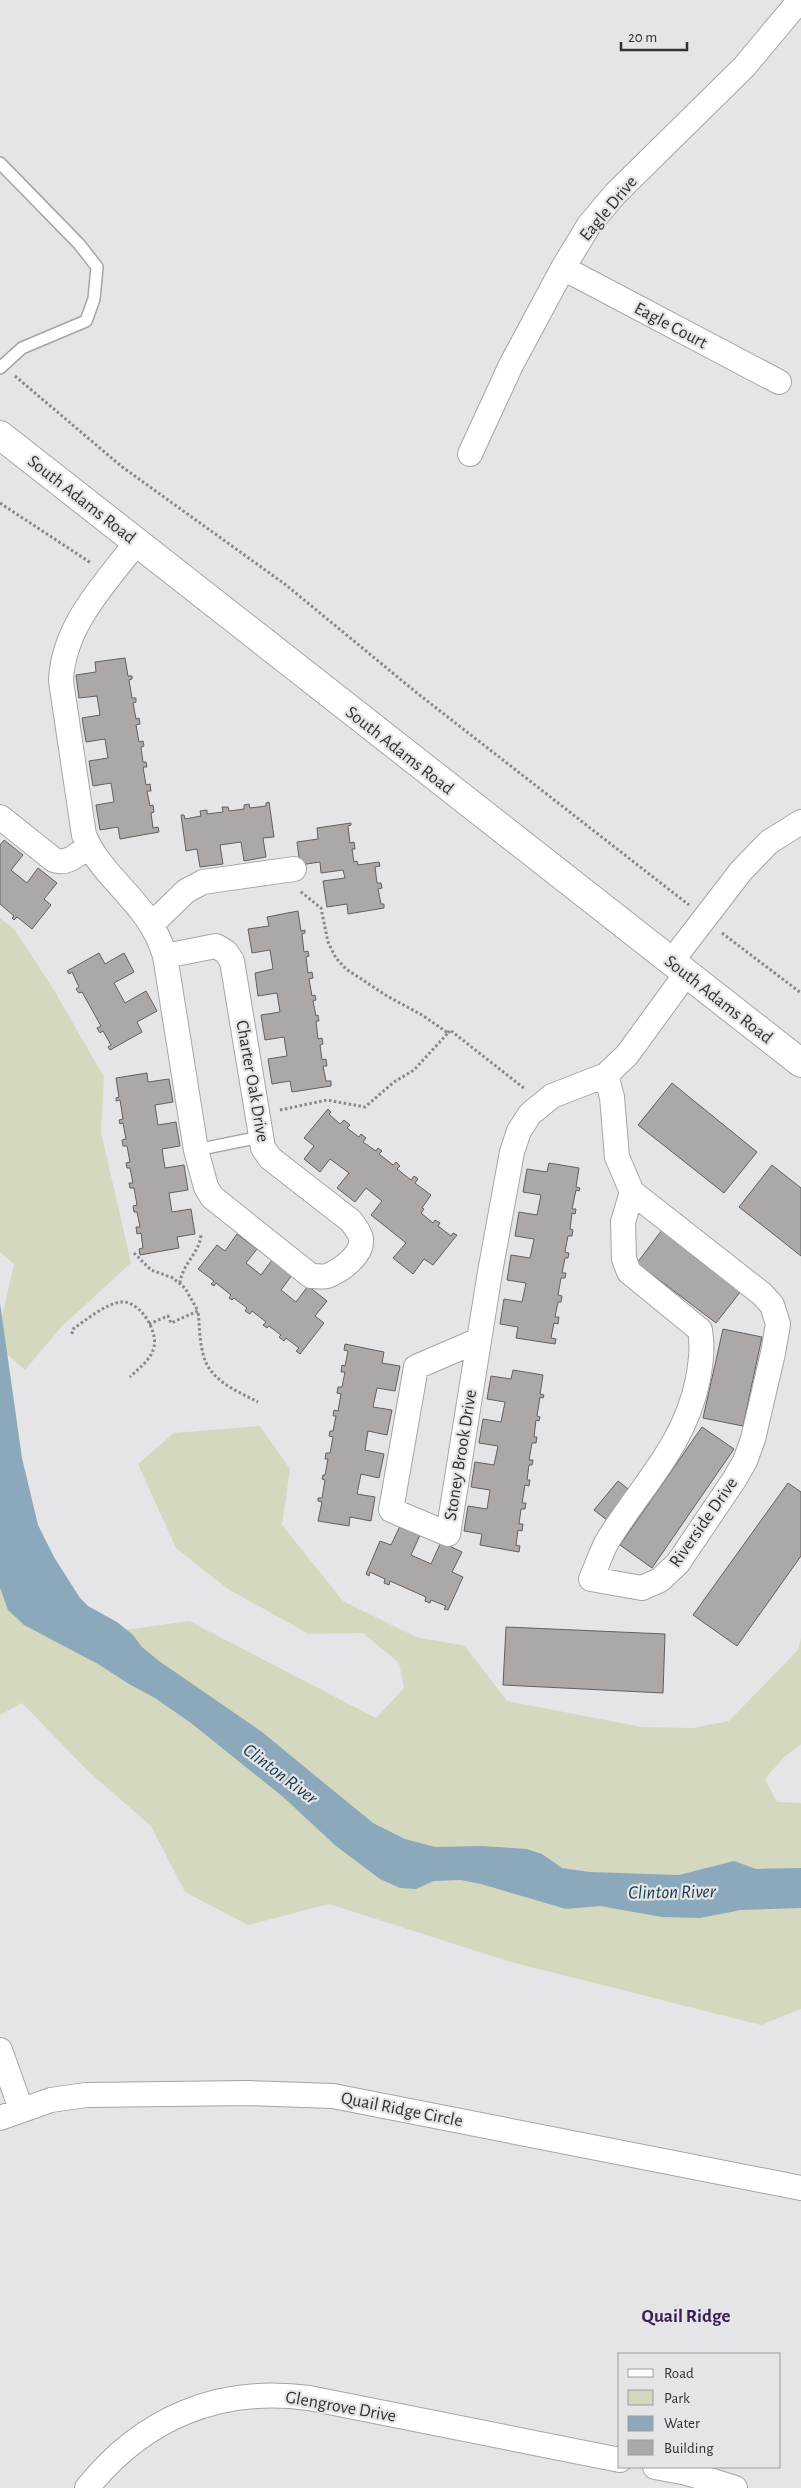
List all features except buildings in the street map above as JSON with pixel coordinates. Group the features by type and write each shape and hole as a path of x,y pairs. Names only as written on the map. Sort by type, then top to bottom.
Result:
{"main road":[{"name":"South Adams Road","path":"0,435 801,1063"}],"street":[{"name":"Eagle Drive","path":"470,454 511,366 563,268 589,225 615,194 744,67 800,0"},
{"name":"Eagle Court","path":"563,268 779,382"},
{"name":"Charter Oak Drive","path":"136,543 70,636 62,663 61,681 84,835 88,846 152,924 160,938 165,956 196,1150 206,1187 212,1197 311,1276 325,1277 337,1271 359,1250 362,1240 359,1231 351,1221 270,1158 260,1137 232,961 226,952 216,946 165,956"},
{"path":"0,817 61,862 69,860 88,846"},
{"name":"Stoney Brook Drive","path":"478,1340 416,1367 391,1510 448,1534 478,1340 512,1152 519,1131 530,1114 542,1102 552,1096 606,1075 627,1054 678,968 704,917 741,871 769,842 801,822"},
{"path":"152,924 186,890 203,882 285,870"},
{"name":"Riverside Drive","path":"606,1075 612,1097 617,1157 632,1192 762,1294 772,1305 778,1324 762,1400 745,1461 678,1563 660,1580 642,1588 591,1578 607,1541 662,1464 683,1428 694,1395 703,1349 700,1330 629,1272 624,1259 623,1222 632,1192"},
{"path":"0,2050 11,2114"},
{"name":"Quail Ridge Circle","path":"11,2114 51,2100 86,2095 315,2094 394,2107 801,2188"},
{"name":"Glengrove Drive","path":"87,2488 114,2458 128,2446 179,2414 217,2401 270,2395 309,2398 618,2460"},
{"path":"660,2468 687,2473 735,2488"}],"lane":[{"path":"0,163 79,244 97,267 94,299 86,321 22,348 1,367"},
{"path":"196,1150 260,1137"}],"path":[{"path":"1,367 121,466 286,585 417,693 801,993"},
{"path":"0,503 111,577"},
{"path":"285,870 321,908 328,942 336,958 346,969 387,996 422,1014 448,1033"},
{"path":"271,1112 326,1100 364,1107 394,1082 414,1070 450,1030 542,1102"},
{"path":"180,1283 186,1266 200,1244 201,1234"},
{"path":"134,1253 151,1270 173,1278 185,1288 198,1311 204,1355 211,1372 223,1382 258,1402"},
{"path":"72,1334 73,1329 119,1302 130,1302 138,1308 148,1324 155,1346 149,1359 130,1377"},
{"path":"148,1324 168,1316 171,1323 198,1311"}],"green space":[{"path":"0,918 15,930 55,992 104,1077 101,1132 131,1263 61,1327 25,1370 0,1348 0,1326 14,1264 0,1252"},
{"path":"260,1426 290,1469 282,1525 343,1601 416,1637 465,1646 507,1701 642,1727 693,1728 729,1721 798,1650 801,1638 801,1744 784,1757 765,1779 777,1802 801,1803 801,2009 761,2025 511,1962 329,1904 248,1925 185,1892 151,1826 89,1772 22,1703 0,1715 0,1518 67,1638 189,1621 376,1718 404,1688 399,1663 363,1633 309,1634 228,1589 176,1548 138,1464 174,1433"}],"water":[{"name":"Clinton River","path":"0,1303 22,1458 38,1525 54,1557 80,1598 88,1606 117,1622 159,1661 262,1732 373,1823 405,1839 435,1847 482,1846 527,1849 542,1854 562,1868 590,1872 679,1875 734,1861 756,1869 801,1868 801,1908 741,1910 700,1918 662,1917 600,1906 566,1909 461,1880 434,1881 416,1889 400,1888 380,1879 336,1846 282,1796 191,1723 155,1698 98,1664 24,1625 8,1610 0,1588"}],"district":[{"name":"Quail Ridge","path":"686,2315"}]}
